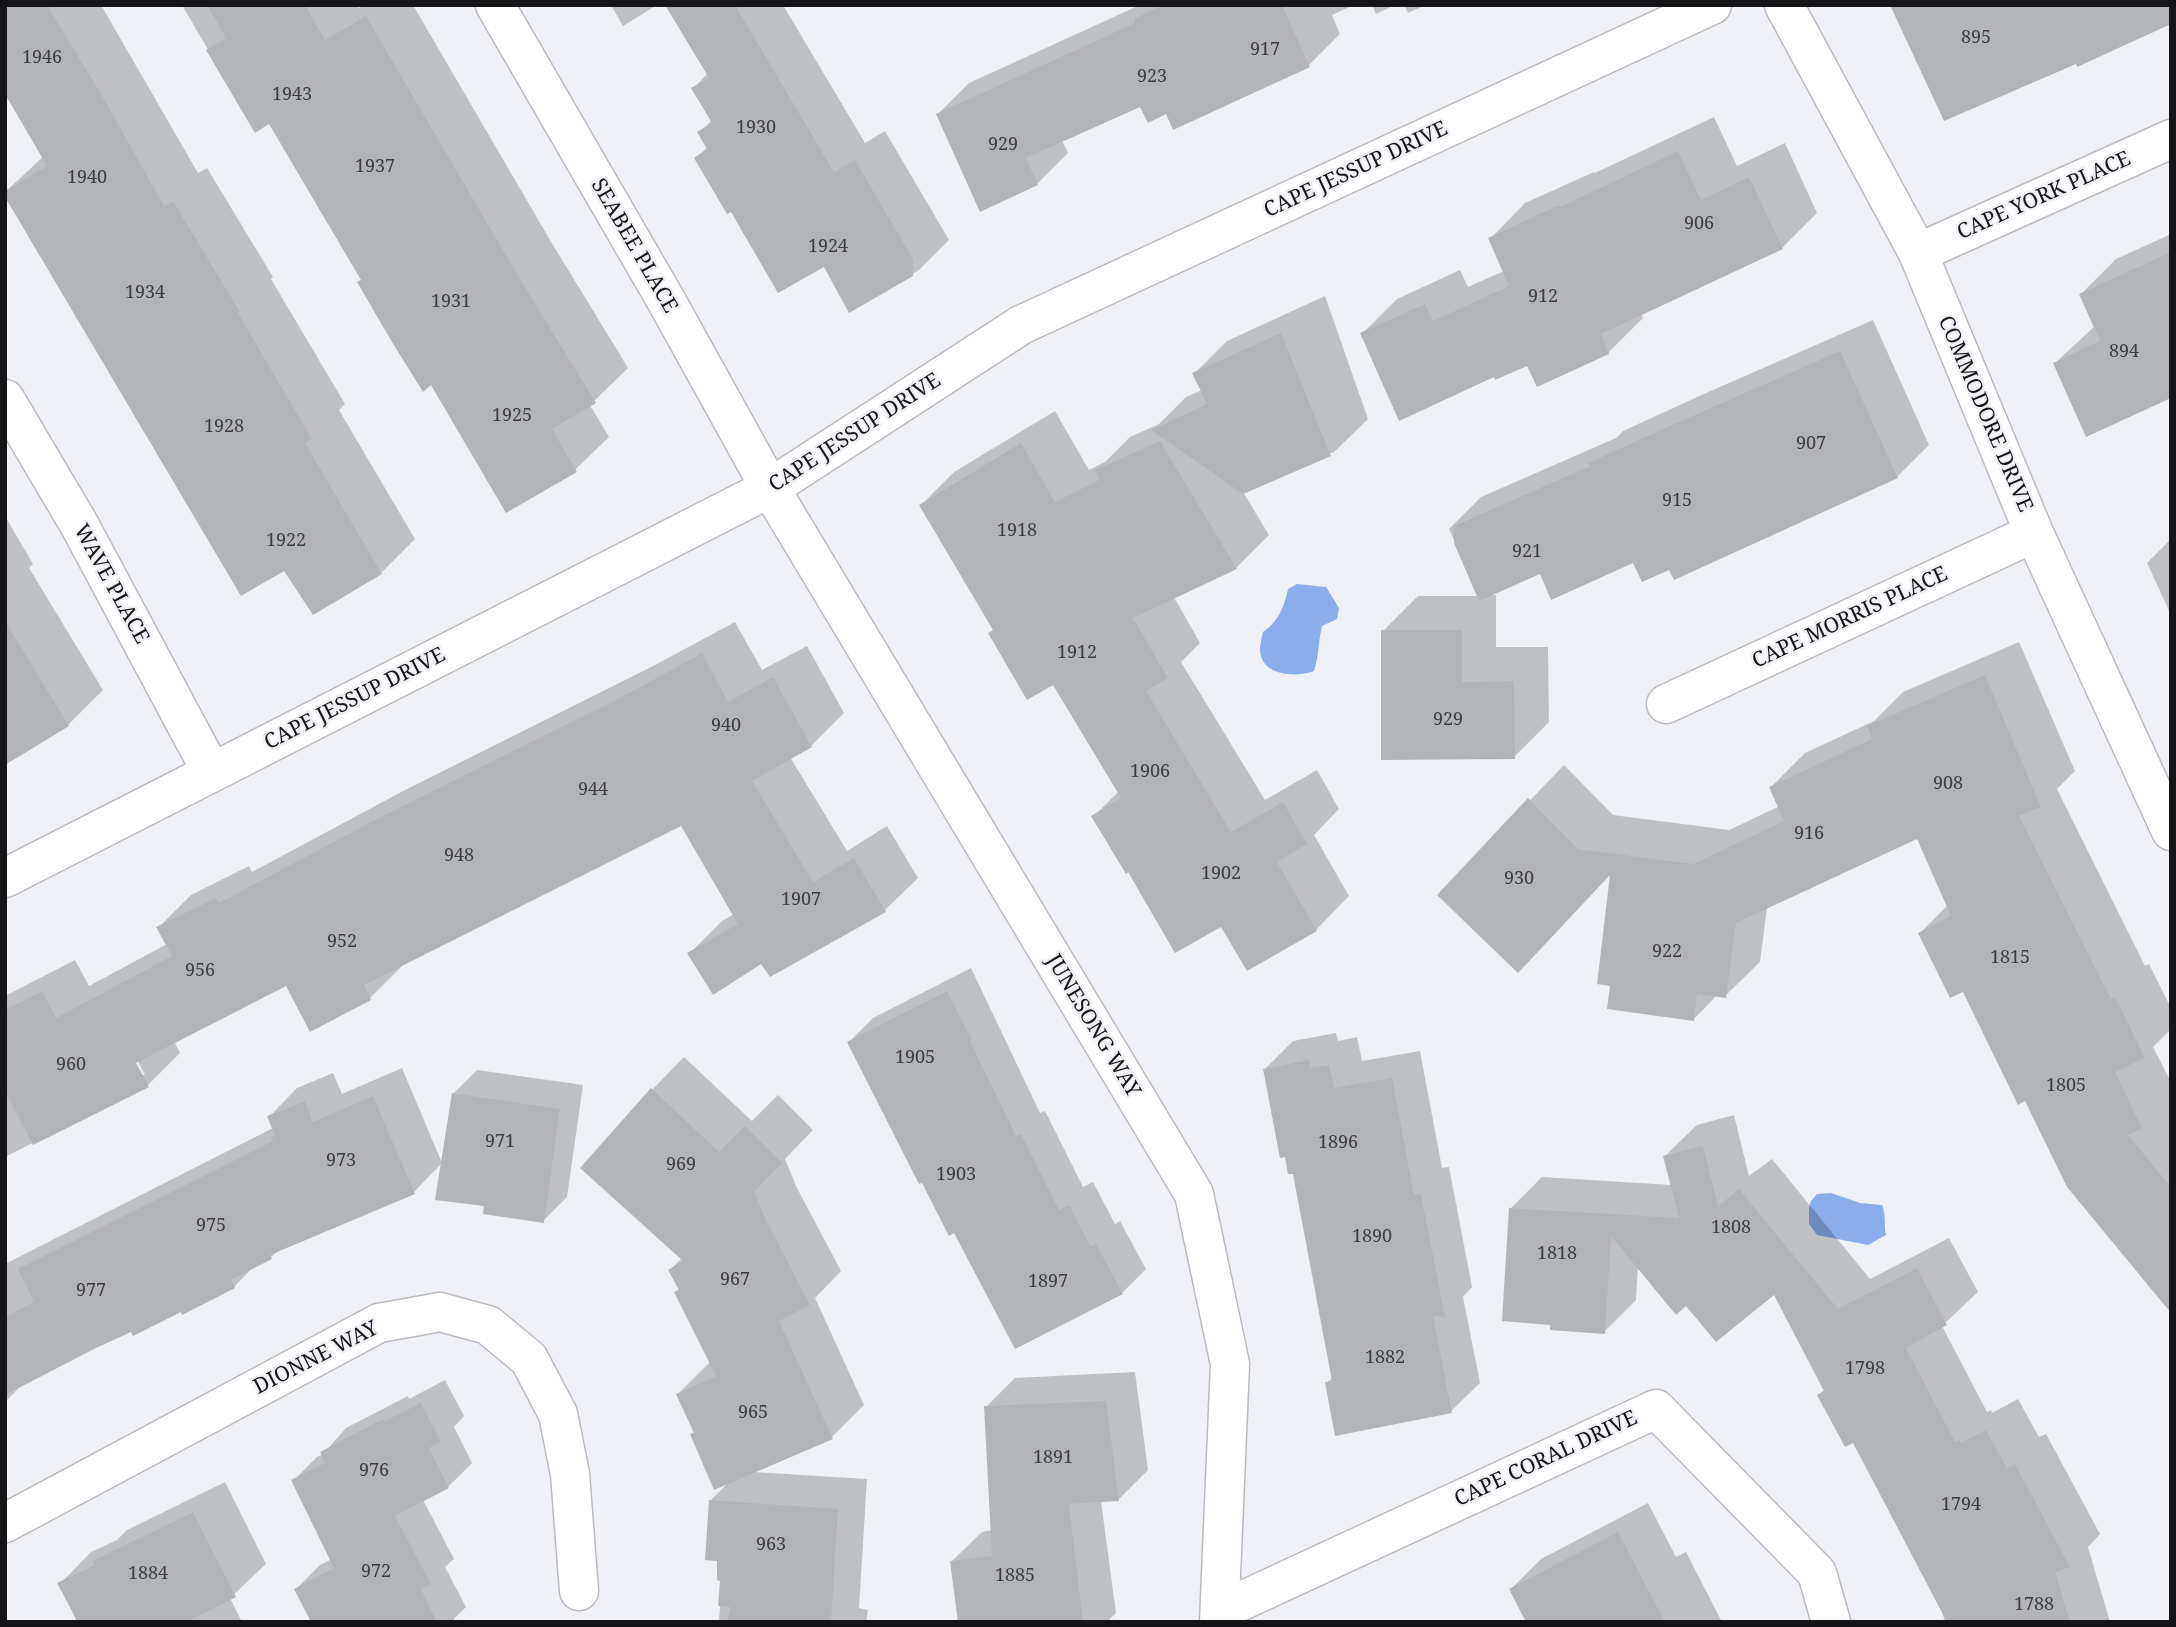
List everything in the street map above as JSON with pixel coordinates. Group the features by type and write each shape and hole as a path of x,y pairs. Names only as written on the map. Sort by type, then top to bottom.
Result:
{"street":[{"name":"SEABEE PLACE","path":"495,5 667,302 770,488"},
{"name":"CAPE JESSUP DRIVE","path":"5,877 770,488 1021,325 1712,5"},
{"name":"COMMODORE DRIVE","path":"1784,5 1918,253 2034,533 2168,821"},
{"name":"CAPE YORK PLACE","path":"1918,253 2171,139"},
{"name":"WAVE PLACE","path":"5,399 80,526 212,771"},
{"name":"JUNESONG WAY","path":"770,488 1194,1194 1230,1364 1220,1616"},
{"name":"CAPE MORRIS PLACE","path":"1666,704 2034,533"},
{"name":"DIONNE WAY","path":"5,1523 379,1324 440,1312 488,1325 529,1359 558,1414 570,1474 579,1591"},
{"name":"CAPE CORAL DRIVE","path":"1220,1616 1656,1409 1817,1573 1831,1622"}],"water":[{"path":"1297,584 1326,587 1339,608 1337,619 1322,626 1314,671 1280,673 1266,665 1260,647 1263,632 1280,613 1288,589"},
{"path":"1831,1193 1860,1203 1882,1205 1886,1235 1868,1245 1817,1235 1809,1224 1811,1201 1817,1194"}],"building":[{"path":"5,5 47,5 164,206 173,201 240,312 238,313 312,439 305,443 382,574 313,615 284,571 241,596 5,197 5,191 47,166 5,94"},
{"path":"207,5 305,5 325,40 366,16 596,403 552,429 577,472 506,513 431,385 423,392 392,342 357,282 361,280 269,124 255,133 206,50 226,38"},
{"path":"665,5 735,5 834,172 855,160 913,259 913,276 849,313 824,267 778,293 731,212 727,214 694,158 707,149 697,132 712,123 691,88 709,78"},
{"path":"1163,5 1282,5 1310,67 1173,130 1166,114 1148,123 1140,107 1026,158 1038,185 980,212 936,114 1135,23 1134,19"},
{"path":"1890,5 2171,5 2171,24 2077,67 2076,64 1944,121"},
{"path":"1678,151 1701,200 1749,177 1783,249 1601,334 1609,354 1537,387 1527,366 1495,380 1494,377 1399,421 1360,333 1425,304 1433,321 1509,286 1488,238"},
{"path":"2171,252 2171,398 2086,437 2053,363 2100,341 2079,294"},
{"path":"1281,333 1331,456 1243,494 1151,430 1207,404 1192,373"},
{"path":"1840,351 1898,478 1674,580 1669,570 1642,582 1633,563 1551,600 1540,574 1479,601 1454,543 1454,526"},
{"path":"1160,441 1237,569 1133,618 1168,678 1146,691 1231,832 1283,802 1307,844 1277,862 1317,931 1247,971 1221,927 1175,953 1128,872 1126,874 1091,816 1121,798 1053,685 1027,700 988,633 993,630 919,505 1021,443 1055,502 1099,480 1095,470"},
{"path":"5,621 69,726 5,765"},
{"path":"1381,630 1462,630 1462,682 1514,681 1515,759 1381,760"},
{"path":"702,653 728,702 773,677 812,747 752,781 813,882 854,858 886,912 770,977 761,964 713,995 687,953 738,924 681,826 364,985 371,1000 310,1032 286,986 136,1063 149,1087 33,1145 5,1091 5,1010 42,991 56,1018 172,956 156,927 216,898 219,903 371,822 618,699"},
{"path":"1985,675 2041,807 2019,816 2111,999 2115,997 2145,1058 2115,1072 2142,1128 2128,1135 2171,1187 2171,1313 2067,1187 2025,1101 2018,1105 1963,992 1950,998 1918,933 1951,916 1917,839 1736,923 1726,998 1697,994 1694,1021 1607,1009 1610,986 1597,984 1610,875 1518,973 1437,895 1528,798 1578,849 1693,864 1784,821 1769,787 1872,739 1867,726"},
{"path":"947,991 1016,1136 1021,1134 1059,1210 1069,1205 1090,1246 1096,1244 1123,1294 1015,1349 954,1233 949,1236 922,1183 919,1184 847,1042"},
{"path":"1309,1060 1310,1068 1329,1065 1334,1088 1392,1078 1414,1195 1421,1194 1445,1317 1433,1316 1452,1413 1335,1436 1325,1382 1332,1381 1293,1174 1288,1174 1285,1157 1280,1158 1263,1069"},
{"path":"651,1088 719,1152 745,1126 782,1163 754,1192 810,1305 779,1321 833,1439 714,1490 690,1434 694,1433 676,1394 716,1376 674,1292 679,1290 668,1270 683,1261 580,1168"},
{"path":"452,1093 560,1109 544,1223 483,1214 484,1206 435,1200"},
{"path":"373,1096 415,1194 270,1255 272,1259 231,1280 235,1288 182,1315 181,1312 133,1336 131,1332 96,1348 5,1395 5,1317 34,1302 18,1269 273,1141 271,1137 275,1136 267,1116 305,1101 313,1122"},
{"path":"1703,1146 1718,1206 1739,1189 1838,1309 1917,1268 1947,1325 1906,1348 1955,1442 1959,1440 1961,1443 1986,1430 2007,1468 2015,1464 2070,1567 2055,1572 2070,1622 1947,1622 1853,1443 1845,1447 1817,1395 1824,1391 1774,1295 1716,1342 1686,1306 1676,1315 1611,1236 1605,1334 1550,1330 1550,1325 1502,1321 1509,1208 1679,1218 1663,1156"},
{"path":"1106,1401 1119,1501 1069,1504 1083,1622 958,1622 950,1561 992,1556 984,1406"},
{"path":"421,1403 441,1442 429,1448 449,1488 395,1516 431,1584 421,1589 437,1622 311,1622 294,1589 334,1568 291,1480 325,1463 320,1452 383,1419 385,1421"},
{"path":"709,1500 838,1509 831,1622 727,1622 730,1607 718,1606 720,1581 717,1580 717,1561 705,1560"},
{"path":"193,1512 236,1597 187,1622 78,1622 57,1583 95,1565 93,1561"},
{"path":"1618,1532 1665,1622 1526,1622 1509,1589"}]}
